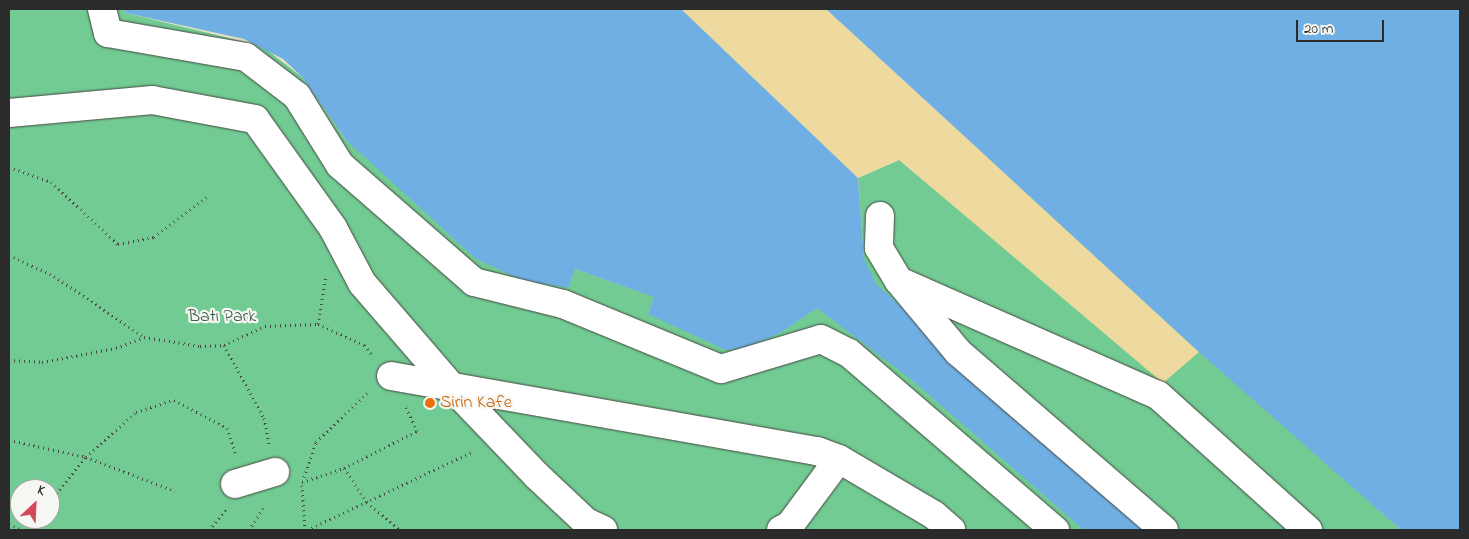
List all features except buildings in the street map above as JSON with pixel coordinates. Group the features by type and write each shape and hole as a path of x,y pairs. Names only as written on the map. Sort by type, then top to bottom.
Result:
{"street":[{"path":"102,9 108,33 246,57 296,96 340,165 474,282 563,304 722,369 820,339 849,353 1055,530"},
{"path":"9,113 152,100 255,119 333,228 362,283 451,386 501,438 586,522 603,530"},
{"path":"880,216 880,248 899,281 958,352 1164,530"},
{"path":"899,281 1158,395 1308,530"},
{"path":"391,376 539,399 840,459 934,515 951,530"},
{"path":"781,530 790,525 840,459"},
{"path":"235,484 276,482"}],"path":[{"path":"9,167 51,182 118,244 154,237 207,197"},
{"path":"318,324 333,228"},
{"path":"9,255 54,276 144,337"},
{"path":"9,360 42,362 116,348 144,337 224,345 266,326 318,324 364,345 391,376 417,431 344,468 302,485 276,482"},
{"path":"224,345 264,418 276,482 249,530"},
{"path":"391,376 350,405 316,442 302,485 306,530 501,438"},
{"path":"60,488 86,457 136,412 174,400 226,428 236,447 235,484 226,509 210,530"},
{"path":"9,440 86,457 175,491"},
{"path":"344,468 368,502 400,530"},
{"path":"9,524 22,530"}],"green space":[{"name":"Batı Park","path":"9,9 125,9 126,13 262,46 302,77 346,140 575,269 655,297 648,313 864,259 858,178 899,160 979,150 1401,530 9,530"}],"sand":[{"path":"681,9 826,9 1199,352 1163,383 899,160 858,178"}],"water":[{"path":"125,9 681,9 858,178 864,259 876,284 1145,530 1084,530 912,380 817,308 780,333 747,347 726,350 648,314 654,297 575,269 568,288 522,280 476,259 346,140 302,77 283,59 244,39 126,13"},
{"path":"826,9 1460,9 1460,530 1401,530 1199,352"}],"place":[{"name":"Sirin Kafe","path":"430,403"}]}
